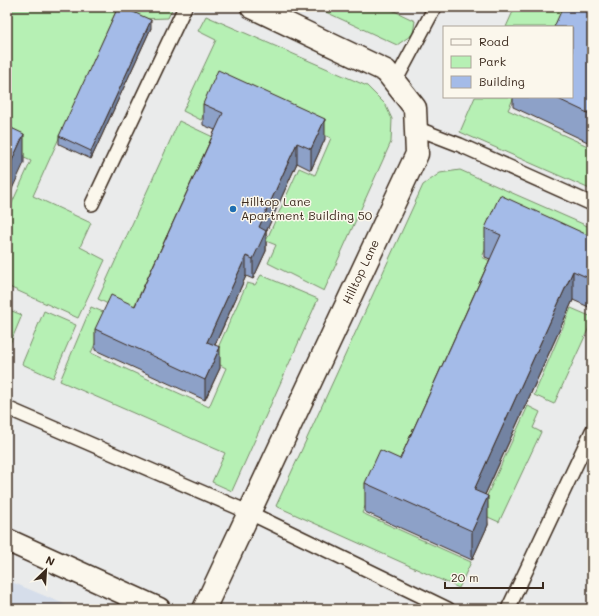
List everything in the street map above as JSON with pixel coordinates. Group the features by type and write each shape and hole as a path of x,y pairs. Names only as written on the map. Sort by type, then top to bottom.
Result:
{"street":[{"name":"Hilltop Lane","path":"204,609 248,512 417,154 415,108 386,71 252,7"},
{"path":"7,540 159,609"}],"lane":[{"path":"92,204 185,7"},
{"path":"395,82 435,7"},
{"path":"416,128 460,145 592,204"},
{"path":"7,408 248,512 448,609"},
{"path":"508,609 592,431"}],"shaded area":[{"path":"7,580 76,609 7,609"}],"green space":[{"path":"7,7 173,7 168,18 141,19 117,9 33,196 91,223 80,247 105,260 78,318 7,286 7,214 31,161 7,150"},
{"path":"315,7 388,7 415,21 413,34 397,45"},
{"path":"515,7 572,7 563,26 506,26"},
{"path":"206,16 367,86 385,104 392,119 391,142 324,291 268,263 276,245 266,241 299,168 315,175 331,138 217,87 201,120 183,111 216,40 198,31"},
{"path":"475,98 514,98 508,110 592,148 592,190 460,132"},
{"path":"179,121 213,137 130,315 98,299"},
{"path":"460,170 592,228 592,263 498,221 482,257 498,265 398,486 379,477 362,513 471,562 459,588 276,506 423,185 440,173"},
{"path":"261,275 318,299 232,491 212,482 225,453 60,381 91,307 108,314 91,353 209,407 226,368 212,361 247,283 255,285"},
{"path":"571,308 592,317 592,321 554,404 534,395"},
{"path":"7,309 22,315 7,351"},
{"path":"44,311 76,325 53,378 22,364"},
{"path":"528,406 540,412 533,428 541,432 499,522 479,513"}],"building":[{"path":"118,7 122,7 151,20 91,151 59,136"},
{"path":"563,7 592,7 592,115 556,98 573,98 573,26 554,26"},
{"name":"Hilltop Lane Apartment Building 50","path":"218,70 325,119 311,149 297,143 259,227 266,231 253,259 246,256 207,342 220,347 205,380 95,329 111,295 135,306 223,113 203,104"},
{"path":"7,126 24,134 7,171"},
{"path":"500,195 592,237 592,276 591,279 573,271 474,490 488,496 472,531 365,483 380,450 400,459 501,235 485,228"}],"place":[{"name":"Hilltop Lane Apartment Building 50","path":"233,209"}]}
